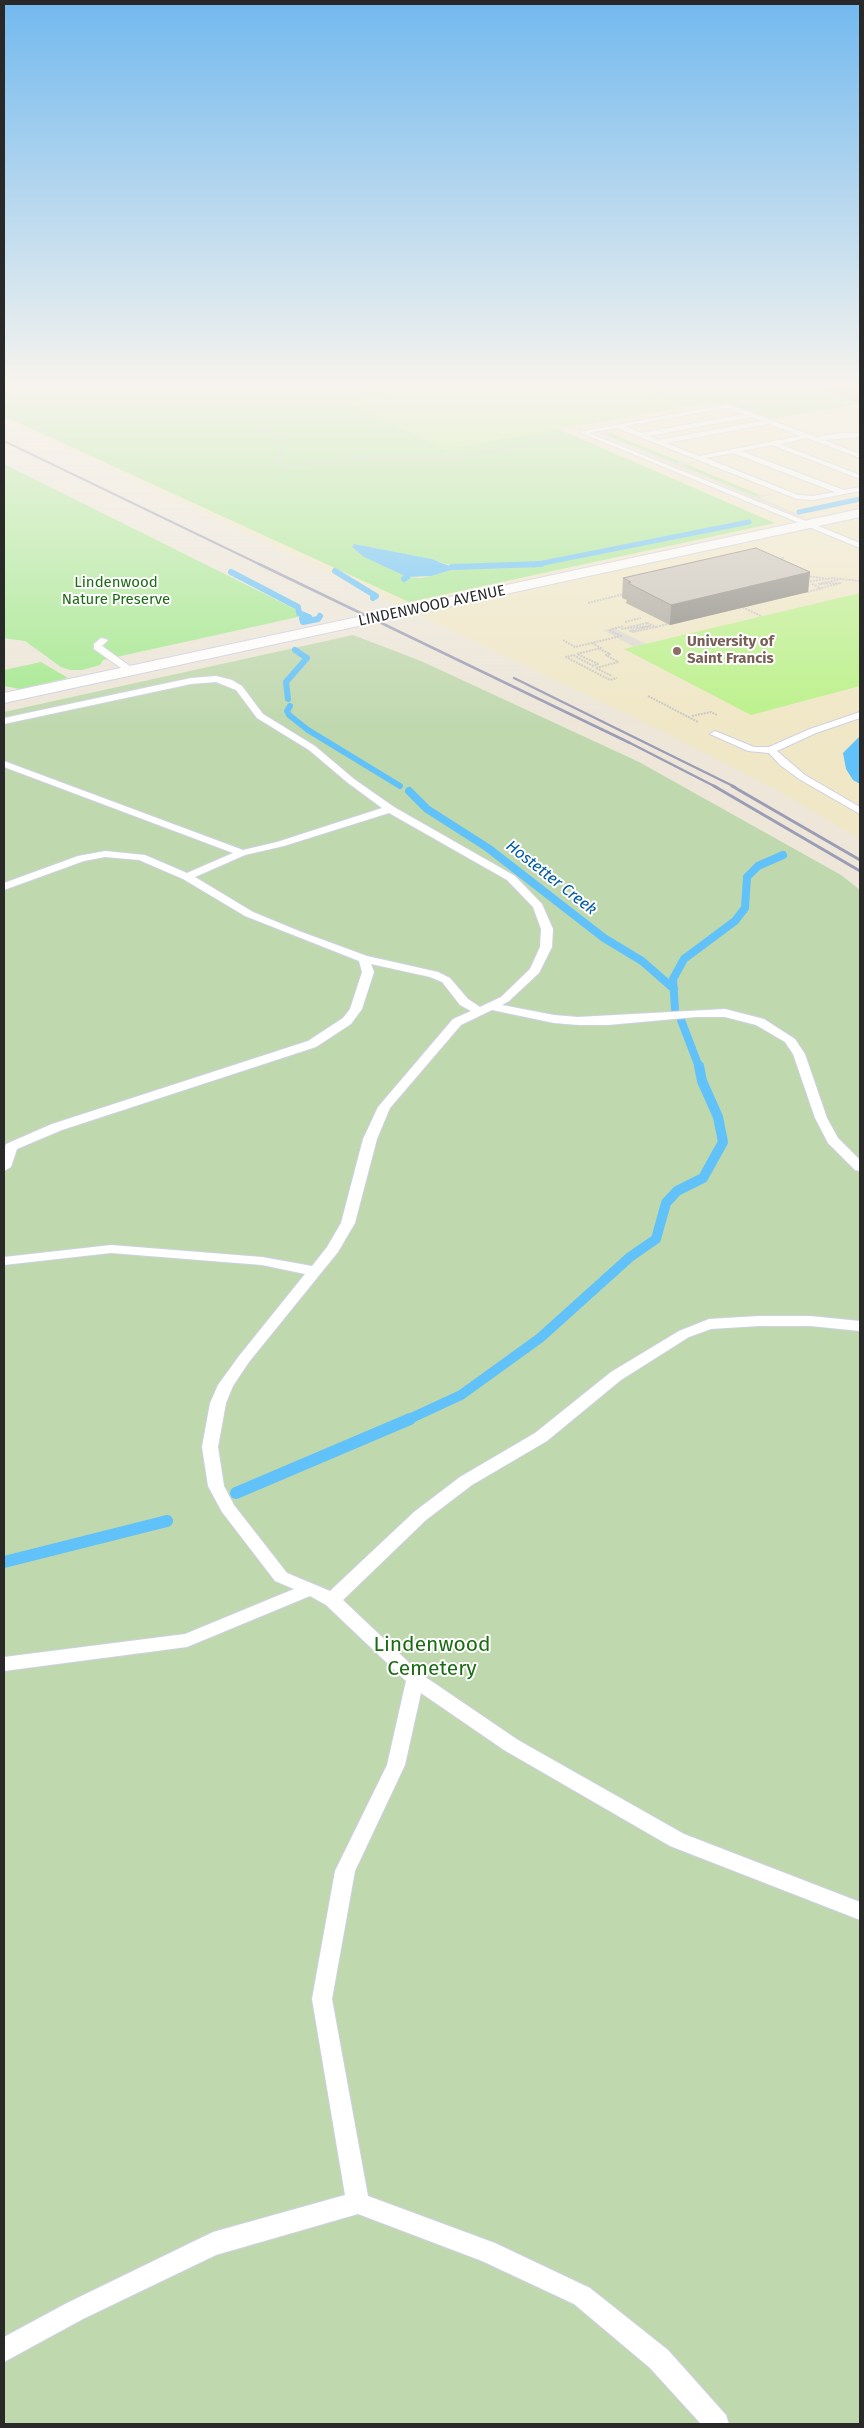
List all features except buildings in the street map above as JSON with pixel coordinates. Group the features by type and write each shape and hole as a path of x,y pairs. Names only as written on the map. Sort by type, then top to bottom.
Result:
{"street":[{"name":"LINDENWOOD AVENUE","path":"4,698 860,513"}],"lane":[{"path":"748,501 860,546"},
{"path":"104,640 97,647 131,670"},
{"path":"4,721 191,681 216,679 229,682 239,688 260,716 312,748 351,781 390,809 511,878 525,890 542,914 547,929 544,955 535,971 505,999 457,1022 384,1107 370,1139 348,1223 334,1249 314,1271 244,1359 226,1385 218,1403 210,1447 216,1486 228,1508 281,1577 332,1600 415,1679 511,1745 677,1840 860,1911"},
{"path":"715,734 751,749 760,751 771,750 813,731 860,715"},
{"path":"771,750 783,763 802,777 860,810"},
{"path":"4,764 242,853"},
{"path":"187,877 242,853 280,844 390,809"},
{"path":"4,887 82,858 105,854 141,857 187,877 250,914 364,959 434,974 446,980 464,1002 485,1008 578,1021 725,1013 760,1022 788,1039 800,1054 821,1118 833,1140 860,1167"},
{"path":"4,1167 7,1144 141,1098 312,1044 347,1022 356,1009 368,972 364,959"},
{"path":"4,1261 111,1249 262,1261 314,1271"},
{"path":"332,1600 420,1516 466,1481 541,1437 616,1376 684,1334 710,1324 759,1321 810,1321 860,1326"},
{"path":"4,1664 187,1640 311,1589"},
{"path":"358,2203 322,1999 346,1871 396,1765 415,1679"},
{"path":"4,2350 75,2311 213,2244 358,2203 487,2251 582,2296 659,2359 717,2424"}],"path":[{"path":"769,562 784,558"},
{"path":"804,575 829,579"},
{"path":"822,588 812,584 829,579"},
{"path":"806,582 829,579 860,581"},
{"path":"802,593 841,583 819,584 841,579"},
{"path":"588,603 632,593"},
{"path":"732,603 761,616"},
{"path":"734,609 751,605"},
{"path":"625,622 641,618"},
{"path":"632,620 639,624"},
{"path":"639,624 621,629 650,626 630,631 633,632 676,622"},
{"path":"563,640 575,647 621,636 609,630 646,623 656,627"},
{"path":"592,643 610,654 606,656 618,662 595,668 612,676"},
{"path":"600,648 577,654 598,664 593,666 573,655 566,657 610,680 617,678"},
{"path":"648,696 700,724"}],"shaded area":[{"path":"178,501 860,501 860,839 779,791 648,724"},
{"path":"762,501 768,501 807,518 797,516"},
{"path":"615,628 646,644 634,647 603,630"}],"green space":[{"name":"Lindenwood Nature Preserve","path":"4,501 79,501 307,615 103,660 100,665 82,670 70,670 61,667 25,641 4,638"},
{"path":"190,501 725,501 775,523 409,602","holes":["354,544 432,559 449,565 451,570 422,578 407,577 364,557 352,547"]},
{"path":"860,593 860,686 751,715 624,649"},
{"name":"Lindenwood Cemetery","path":"353,635 421,661 639,762 841,875 860,890 860,2424 4,2424 4,712"},
{"path":"41,662 68,678 20,689 4,686 4,670"}],"water":[{"path":"354,544 432,559 452,567 451,570 431,576 407,577 364,557 352,547"},
{"path":"860,736 860,784 853,780 846,769 843,753"}],"waterway":[{"path":"799,512 849,501"},
{"path":"537,564 749,522"},
{"path":"452,567 537,564"},
{"path":"533,565 537,564"},
{"name":"Hostetter Creek","path":"335,571 376,596 373,598"},
{"path":"231,572 298,607 299,613 309,617 302,619 303,622 318,619 320,616"},
{"name":"Hostetter Creek","path":"288,699 286,682 307,658 295,650"},
{"name":"Hostetter Creek","path":"290,706 287,711 289,715 308,730 400,786"},
{"name":"Hostetter Creek","path":"409,791 427,809 488,848 604,938 642,961 674,989"},
{"path":"674,989 673,979 684,959 735,921 745,908 747,877 758,866 783,855"},
{"path":"674,989 675,1009"},
{"path":"681,1020 699,1067"},
{"path":"407,1420 461,1395 540,1338 630,1257 656,1239 666,1203 677,1191 703,1178 723,1142 718,1117 702,1081 699,1066"},
{"path":"236,1493 410,1419"},
{"path":"4,1562 167,1521"}],"railway":[{"path":"129,501 261,565"},
{"path":"259,564 630,743 716,787"},
{"path":"514,678 735,787"},
{"path":"714,786 860,871"},
{"path":"732,786 860,860"}],"place":[{"name":"University of Saint Francis","path":"677,651"}]}
